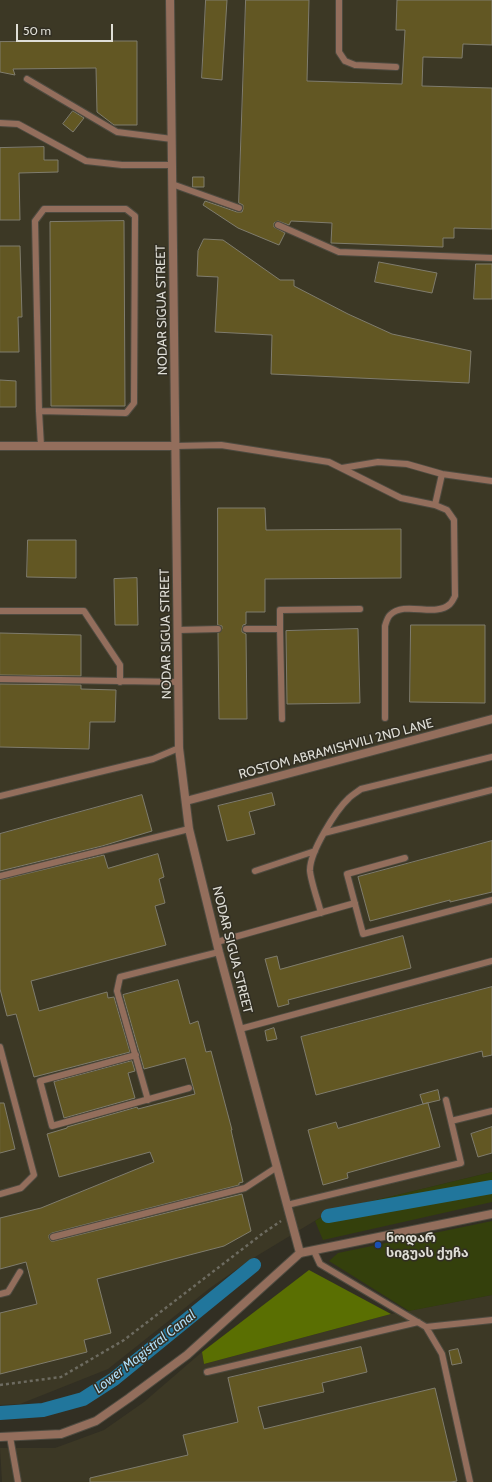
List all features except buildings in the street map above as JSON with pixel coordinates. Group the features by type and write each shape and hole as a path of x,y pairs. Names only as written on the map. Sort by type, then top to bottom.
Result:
{"street":[{"name":"NODAR SIGUA STREET","path":"170,0 179,748 189,829 216,942 300,1253"},
{"path":"0,446 175,446"},
{"name":"ROSTOM ABRAMISHVILI 2ND LANE","path":"186,801 492,719"},
{"path":"0,1437 61,1434 96,1421 187,1355 300,1253 492,1214"}],"lane":[{"path":"339,0 339,52 345,61 355,65 396,67"},
{"path":"27,79 117,132 172,139"},
{"path":"0,123 18,124 86,161 122,165 172,165"},
{"path":"172,184 239,208"},
{"path":"39,411 126,413 134,403 135,216 126,209 44,210 35,221 39,411 41,446"},
{"path":"278,225 339,252 492,258"},
{"path":"175,446 221,445 329,462 402,498 435,505 447,510 454,520 455,596 450,604 439,609 405,609 395,611 388,616 385,626 385,718"},
{"path":"342,468 378,462 406,464 442,474 492,481"},
{"path":"435,505 442,474"},
{"path":"282,719 280,610 360,609"},
{"path":"0,611 84,612 120,664 120,682"},
{"path":"246,629 280,629"},
{"path":"178,630 218,630"},
{"path":"0,679 178,682"},
{"path":"0,796 153,759 179,748"},
{"path":"321,913 310,870 315,851 324,833 338,810 349,798 361,789 492,758"},
{"path":"324,833 492,790"},
{"path":"0,876 189,829"},
{"path":"255,871 315,851"},
{"path":"405,858 347,874 364,934 492,900"},
{"path":"216,942 355,903"},
{"path":"148,1100 118,991 120,977 219,952"},
{"path":"240,1029 492,961"},
{"path":"0,1047 34,1175 21,1188 0,1194"},
{"path":"136,1055 40,1081 52,1126 189,1088"},
{"path":"287,1205 461,1163 446,1100"},
{"path":"451,1121 492,1111"},
{"path":"53,1237 244,1188 277,1166"},
{"path":"314,1251 320,1264 426,1327 442,1354 470,1482"},
{"path":"0,1294 8,1292 20,1272"},
{"path":"426,1327 492,1320"},
{"path":"207,1372 418,1322"},
{"path":"10,1437 18,1482"}],"path":[{"path":"0,1385 61,1377 124,1340 262,1234 290,1216"}],"shaded area":[{"path":"0,0 492,0 492,1172 331,1211 250,1260 210,1288 108,1369 20,1404 0,1405"},
{"path":"492,1295 492,1482 2,1482 0,1448 55,1448 104,1430 144,1402 202,1352 204,1364 391,1314"}],"green space":[{"path":"492,1172 492,1202 323,1240 315,1221 331,1211"},
{"path":"492,1221 492,1295 409,1311 329,1261 338,1253"},
{"path":"309,1270 391,1314 204,1364 202,1352"}],"waterway":[{"name":"Lower Magistral Canal","path":"328,1216 492,1187"},
{"name":"Lower Magistral Canal","path":"0,1413 43,1410 83,1399 114,1379 254,1265"}],"place":[{"name":"ნოდარ სიგუას ქუჩა","path":"378,1245"}]}
